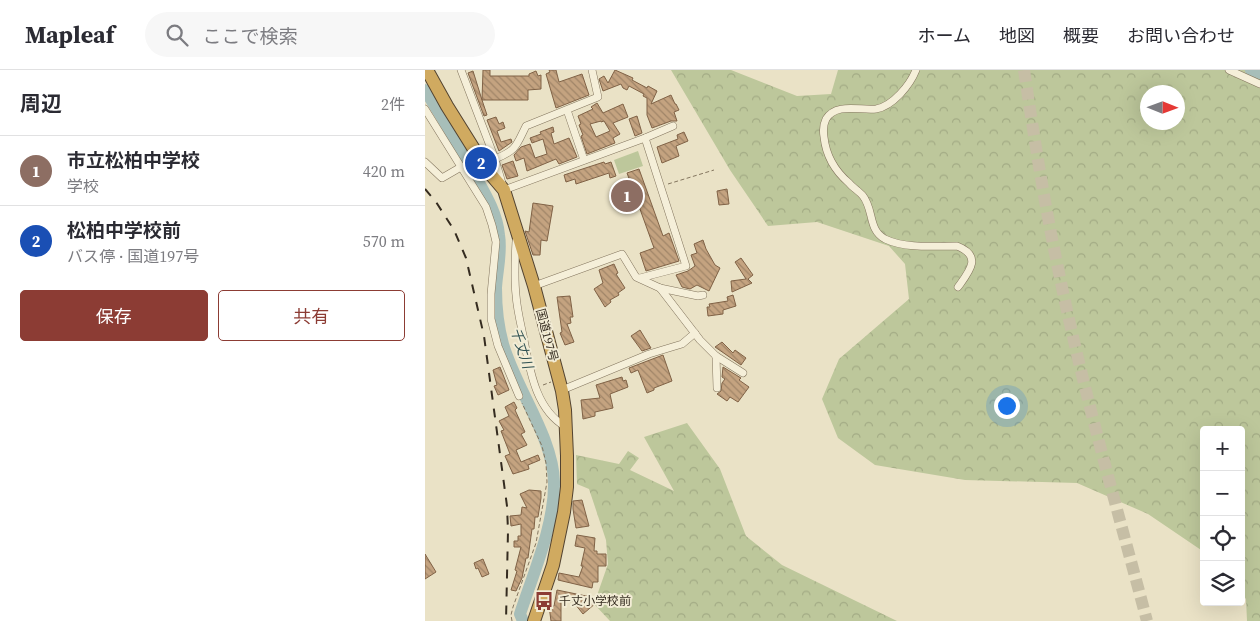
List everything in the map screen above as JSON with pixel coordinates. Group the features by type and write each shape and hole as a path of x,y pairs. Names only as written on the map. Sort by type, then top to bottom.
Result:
{"highway":[{"name":"国道197号","path":"427,70 430,86 487,170 504,190 534,286 565,410 567,488 564,512 553,565 534,621"}],"street":[{"path":"461,70 495,159 504,190 673,126"},
{"path":"495,159 510,153 515,148 526,126 598,97 592,70"},
{"path":"916,70 912,79 886,105 876,109 838,109 831,113 826,118 823,127 824,140 828,156 835,169 863,196 868,204 878,234 886,239 900,243 957,246 969,253 972,265 958,287"},
{"path":"1229,70 1260,84"},
{"path":"425,110 486,207 496,242 491,294 491,319 498,346 519,396"},
{"path":"567,110 584,160"},
{"path":"640,278 686,266 645,138"},
{"path":"425,162 441,178 461,167"},
{"path":"516,227 516,296 529,366 535,388 550,414 557,422 566,427"},
{"path":"534,286 622,254 632,271 640,278 660,288 698,296 703,295"},
{"path":"660,288 695,333 716,356 743,373"},
{"path":"560,385 682,344 695,333"},
{"path":"716,356 717,388"}],"path":[{"path":"660,186 715,170"},
{"path":"535,388 560,385"},
{"path":"513,621 511,615 513,607 536,543 547,482 546,463 542,446 519,396"}],"green space":[{"path":"671,70 731,70 797,96 831,94 838,70 1260,70 1260,621 1247,621 1245,598 1245,426 1200,426 1200,549 1148,514 1077,483 965,480 875,465 838,438 822,399 839,359 909,299 905,264 889,246 817,222 768,226 730,170"},
{"path":"638,151 643,166 619,174 614,160"},
{"path":"687,423 720,469 746,536 782,565 897,621 610,621 594,604 608,564 606,540 589,489 577,484 576,455 619,464 628,451 639,458 630,470 674,491 644,437"}],"building":[{"path":"483,70 490,70 490,76 529,76 529,74 536,71 538,76 541,75 541,89 528,90 528,100 482,100"},
{"path":"549,70 556,70 559,82 582,74 589,95 556,108 546,74 550,72"},
{"path":"615,70 633,78 632,80 647,88 648,86 657,91 651,104 671,95 679,110 674,112 677,121 671,121 652,128 647,115 647,98 643,96 644,94 629,86 627,90 621,84 603,91 599,79 604,76 608,83"},
{"path":"473,71 487,115 484,116 468,73"},
{"path":"597,103 603,113 623,104 628,117 613,123 620,134 613,138 615,143 587,154 581,136 583,135 578,116 593,109 591,107","holes":["604,121 610,131 596,137 590,124"]},
{"path":"637,116 642,133 635,136 629,119"},
{"path":"496,117 499,124 503,122 505,128 497,131 501,142 511,139 512,142 499,151 487,120"},
{"path":"553,127 554,132 551,133 554,144 569,138 577,157 559,164 556,159 527,171 524,158 516,161 514,155 521,147 530,144 535,158 547,154 543,139 532,143 530,138"},
{"path":"684,132 688,141 676,146 679,156 662,163 657,147 678,139 677,135"},
{"path":"513,161 518,176 507,179 502,165"},
{"path":"604,162 605,164 611,162 616,176 610,178 609,173 576,184 575,179 566,182 564,175"},
{"path":"639,169 663,236 669,233 679,261 646,271 640,253 654,248 627,173"},
{"path":"727,189 729,204 719,205 717,191"},
{"path":"533,203 553,206 547,241 541,240 540,255 533,255 525,231 529,232"},
{"path":"703,240 715,265 720,268 709,291 697,285 690,289 682,287 676,275 688,271 695,266 691,255 697,253 694,244"},
{"path":"741,258 753,275 748,279 752,283 732,292 731,281 746,279 735,262"},
{"path":"614,264 618,273 616,274 625,288 618,293 619,295 610,300 611,302 605,307 594,289 603,283 599,270"},
{"path":"733,295 736,306 723,310 723,314 708,316 707,307 710,307 709,304 728,301 727,297"},
{"path":"570,296 573,317 570,317 571,323 567,324 574,342 565,345 560,333 562,332 557,297"},
{"path":"640,330 651,348 642,351 631,336"},
{"path":"722,342 733,353 735,350 746,358 741,365 715,347"},
{"path":"663,355 672,381 647,393 638,370 631,373 629,368"},
{"path":"500,367 509,390 498,395 494,386 497,385 493,370"},
{"path":"723,367 741,378 739,380 749,387 738,402 730,397 727,401 717,394 721,391 722,383 725,379 722,377"},
{"path":"622,377 623,381 626,380 628,387 610,394 613,408 595,412 595,416 583,419 581,400 600,398 596,385"},
{"path":"514,402 517,408 515,410 525,432 521,434 527,445 516,450 521,462 538,455 540,460 528,465 529,469 513,474 505,456 510,454 501,431 504,430 499,421 509,416 505,407"},
{"path":"529,490 541,491 541,498 538,517 535,517 534,529 532,529 528,558 526,558 522,578 516,591 511,590 517,571 515,570 521,547 514,547 514,541 518,541 518,536 521,536 521,524 511,526 510,516 521,515 522,507 527,508 520,494"},
{"path":"582,500 589,526 576,528 573,501"},
{"path":"577,535 595,538 594,551 597,551 597,554 606,554 606,566 598,566 598,582 593,582 592,588 558,580 559,573 579,577 583,566 581,566 585,548 575,546"},
{"path":"425,554 436,572 425,579"},
{"path":"483,559 489,574 482,577 474,563"},
{"path":"557,590 591,597 596,603 583,614 571,599 571,602 561,599 561,621 551,621 549,606 554,606"}],"waterway":[{"path":"1251,70 1260,73"},
{"name":"千丈川","path":"425,90 450,131 496,218 500,248 496,302 501,337 516,378 541,430 552,465 554,482 551,515 542,549 520,614 523,621"}],"tunnel":[{"path":"1024,70 1044,194 1067,313 1147,621"}],"railway":[{"path":"425,189 454,230 466,258 484,336 507,506 506,621"}],"place":[{"name":"松柏中学校前","path":"481,163"},
{"name":"市立松柏中学校","path":"627,196"},
{"name":"千丈小学校前","path":"544,601"}]}
